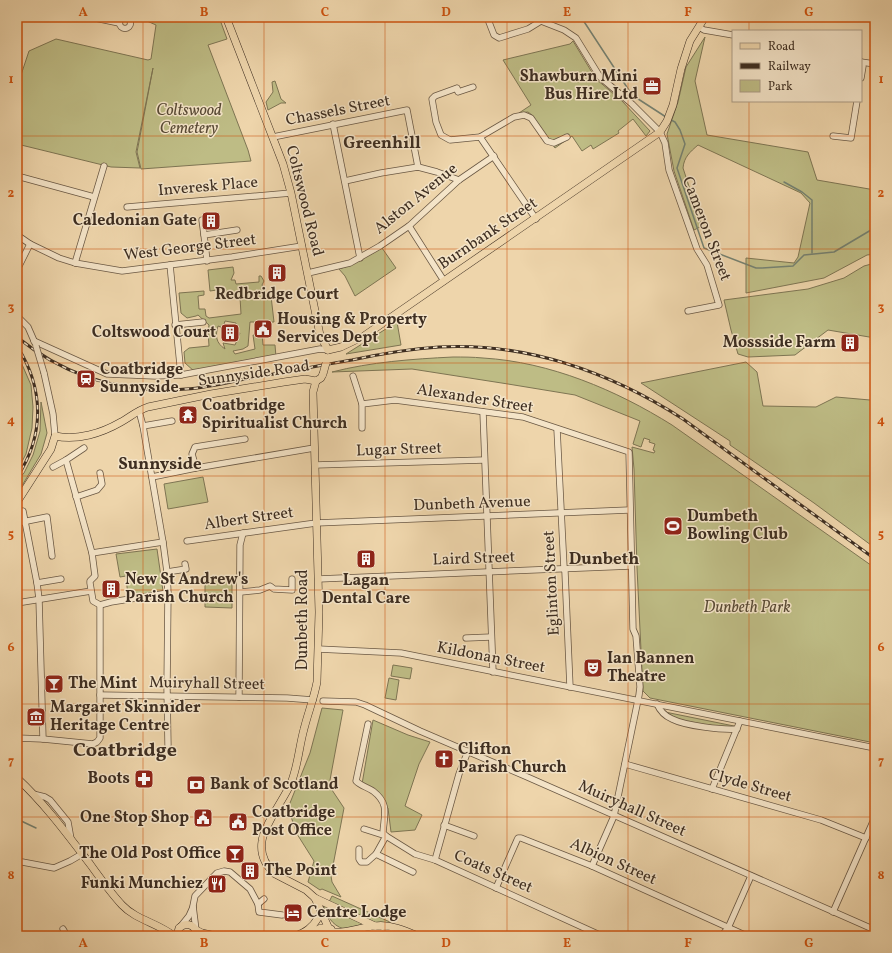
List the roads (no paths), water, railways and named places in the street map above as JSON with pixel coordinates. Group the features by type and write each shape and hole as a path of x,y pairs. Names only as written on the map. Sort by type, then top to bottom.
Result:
{"main road":[{"name":"Coltswood Road","path":"226,17 283,164 291,193 320,335 328,350"},
{"path":"660,132 668,118 676,95 681,69 690,41 705,17"},
{"name":"Burnbank Street","path":"328,350 341,347 364,336 536,219 660,132"},
{"name":"Sunnyside Road","path":"55,436 69,438 97,433 116,425 148,407 211,394 305,379 316,381 321,378 323,374 328,350"},
{"name":"Dunbeth Road","path":"316,381 313,392 319,612 317,682 304,727 293,777 286,794 263,836 261,850 271,870 275,874 306,890 316,900"},
{"path":"17,502 50,449 55,436"},
{"path":"17,778 46,808 123,905 134,914 175,936 181,926"},
{"path":"312,935 318,925 316,900"},
{"path":"316,900 375,926"},
{"path":"316,900 333,932"},
{"path":"295,936 308,930 315,924 318,918"},
{"path":"152,923 168,926 181,926 188,924 194,927 196,933 216,936"},
{"path":"312,935 322,928 333,932 349,932 375,926 397,928 418,936"},
{"path":"357,936 372,932 382,932 405,936"}],"street":[{"path":"90,17 119,23"},
{"path":"487,17 494,35 499,38 528,29 539,19 564,30 576,38 600,78 632,104 660,132"},
{"path":"699,27 704,30 732,34"},
{"path":"862,62 875,64"},
{"path":"473,87 458,92 457,88 435,96 432,99 436,122 441,135 450,140 480,137 514,117 524,115 532,118 547,141 554,143 567,137"},
{"path":"833,136 851,138 857,102"},
{"name":"Chassels Street","path":"273,137 407,110 418,167"},
{"path":"334,124 360,258"},
{"name":"Cameron Street","path":"660,132 666,143 672,177 697,249 708,265 719,305 688,311"},
{"path":"480,137 536,219"},
{"name":"Alston Avenue","path":"308,273 341,265 360,258 409,226 459,180 494,156"},
{"path":"75,263 104,166"},
{"path":"345,181 418,167 459,180"},
{"path":"17,176 94,197"},
{"name":"Inveresk Place","path":"127,207 291,193"},
{"path":"202,220 207,261"},
{"path":"409,226 444,281"},
{"path":"204,235 237,230"},
{"name":"West George Street","path":"17,235 30,244 59,258 75,263 122,271 207,261 302,246"},
{"path":"17,270 30,244"},
{"path":"170,265 182,375"},
{"path":"17,316 28,327 35,343 53,414 55,436"},
{"path":"176,325 203,322"},
{"path":"35,343 107,374 155,376 182,375 320,348 328,350"},
{"path":"353,376 362,404 362,428"},
{"name":"Alexander Street","path":"362,404 394,400 523,417 629,452 629,510"},
{"path":"139,411 152,477 167,572 168,745"},
{"path":"483,412 493,672"},
{"path":"143,426 172,421"},
{"name":"Eglinton Street","path":"557,429 570,687"},
{"path":"196,468 192,454 195,447 245,439"},
{"path":"53,467 84,448"},
{"path":"152,477 314,448"},
{"path":"66,460 92,553 96,574 90,582 93,601 100,605 168,593"},
{"name":"Lugar Street","path":"315,465 484,460"},
{"path":"76,497 97,490 102,484 100,472"},
{"path":"592,866 614,816 640,687 636,636 633,629 629,510"},
{"name":"Dunbeth Avenue","path":"316,523 629,510"},
{"path":"23,511 39,599 43,739"},
{"path":"17,523 47,517 52,556"},
{"name":"Albert Street","path":"186,541 316,523"},
{"path":"239,697 241,592 240,544 243,533"},
{"path":"92,553 163,542"},
{"path":"167,572 186,569 185,564"},
{"name":"Laird Street","path":"318,579 631,566"},
{"path":"37,583 60,579"},
{"path":"241,592 260,590 270,586 274,589 292,590 292,579"},
{"path":"17,602 91,591"},
{"path":"17,738 93,744 100,738 100,605"},
{"path":"466,638 492,637"},
{"name":"Kildonan Street","path":"318,649 401,653 875,748"},
{"name":"Muiryhall Street","path":"100,695 287,698 313,700"},
{"name":"Muiryhall Street","path":"323,701 352,702 365,705 420,731 875,930"},
{"path":"656,704 662,713 673,720 705,726 737,729"},
{"path":"712,789 740,721"},
{"path":"359,849 359,859 361,862 367,862 376,854 386,836 383,833 386,815 384,806 373,791 360,785 356,781 368,724"},
{"path":"435,860 459,774 468,751"},
{"name":"Clyde Street","path":"625,764 821,820 866,838"},
{"path":"833,912 875,817"},
{"path":"444,825 474,836"},
{"name":"Coats Street","path":"364,829 386,836 415,854 435,860 602,936"},
{"name":"Albion Street","path":"496,888 518,838 592,866 747,936"},
{"path":"17,861 54,868 82,854"},
{"path":"376,854 413,872"},
{"path":"181,926 189,916 197,893 217,873 224,870 230,872 250,889 258,904 260,912 282,915"},
{"path":"719,936 728,928 751,876"},
{"path":"258,904 264,899"},
{"path":"193,906 196,933"},
{"path":"63,929 67,936"}],"waterway":[{"path":"581,17 632,95 666,117"},
{"path":"669,119 675,122 680,130 685,144 677,168 704,248 756,268 793,266 804,255 834,252 871,230 875,231"},
{"path":"784,182 802,192 812,200 812,253"},
{"path":"17,819 36,828"}],"railway":[{"path":"17,337 55,363 96,380 139,389 162,390 208,386 406,350 439,347 471,347 535,355 597,374 655,402 683,419 875,559"},
{"path":"17,346 26,362 32,378 38,412 33,445 17,477"},
{"path":"17,360 20,366"}],"place":[{"name":"Shawburn Mini Bus Hire Ltd","path":"652,86"},
{"name":"Caledonian Gate","path":"211,221"},
{"name":"Redbridge Court","path":"277,273"},
{"name":"Housing & Property Services Dept","path":"263,329"},
{"name":"Coltswood Court","path":"230,333"},
{"name":"Mossside Farm","path":"850,343"},
{"name":"Coatbridge Sunnyside","path":"86,379"},
{"name":"Coatbridge Spiritualist Church","path":"188,415"},
{"name":"Dumbeth Bowling Club","path":"673,526"},
{"name":"Lagan Dental Care","path":"366,559"},
{"name":"New St Andrew's Parish Church","path":"111,589"},
{"name":"Ian Bannen Theatre","path":"593,668"},
{"name":"The Mint","path":"54,684"},
{"name":"Margaret Skinnider Heritage Centre","path":"36,717"},
{"name":"Clifton Parish Church","path":"444,759"},
{"name":"Boots","path":"144,779"},
{"name":"Bank of Scotland","path":"196,785"},
{"name":"One Stop Shop","path":"203,818"},
{"name":"Coatbridge Post Office","path":"238,822"},
{"name":"The Old Post Office","path":"235,854"},
{"name":"The Point","path":"250,871"},
{"name":"Funki Munchiez","path":"217,884"},
{"name":"Centre Lodge","path":"293,913"}],"district":[{"name":"Greenhill","path":"382,143"},
{"name":"Sunnyside","path":"160,464"},
{"name":"Dunbeth","path":"604,559"},
{"name":"Coatbridge","path":"125,751"}],"park label":[{"name":"Coltswood Cemetery","path":"189,120"},
{"name":"Dunbeth Park","path":"747,608"}]}
